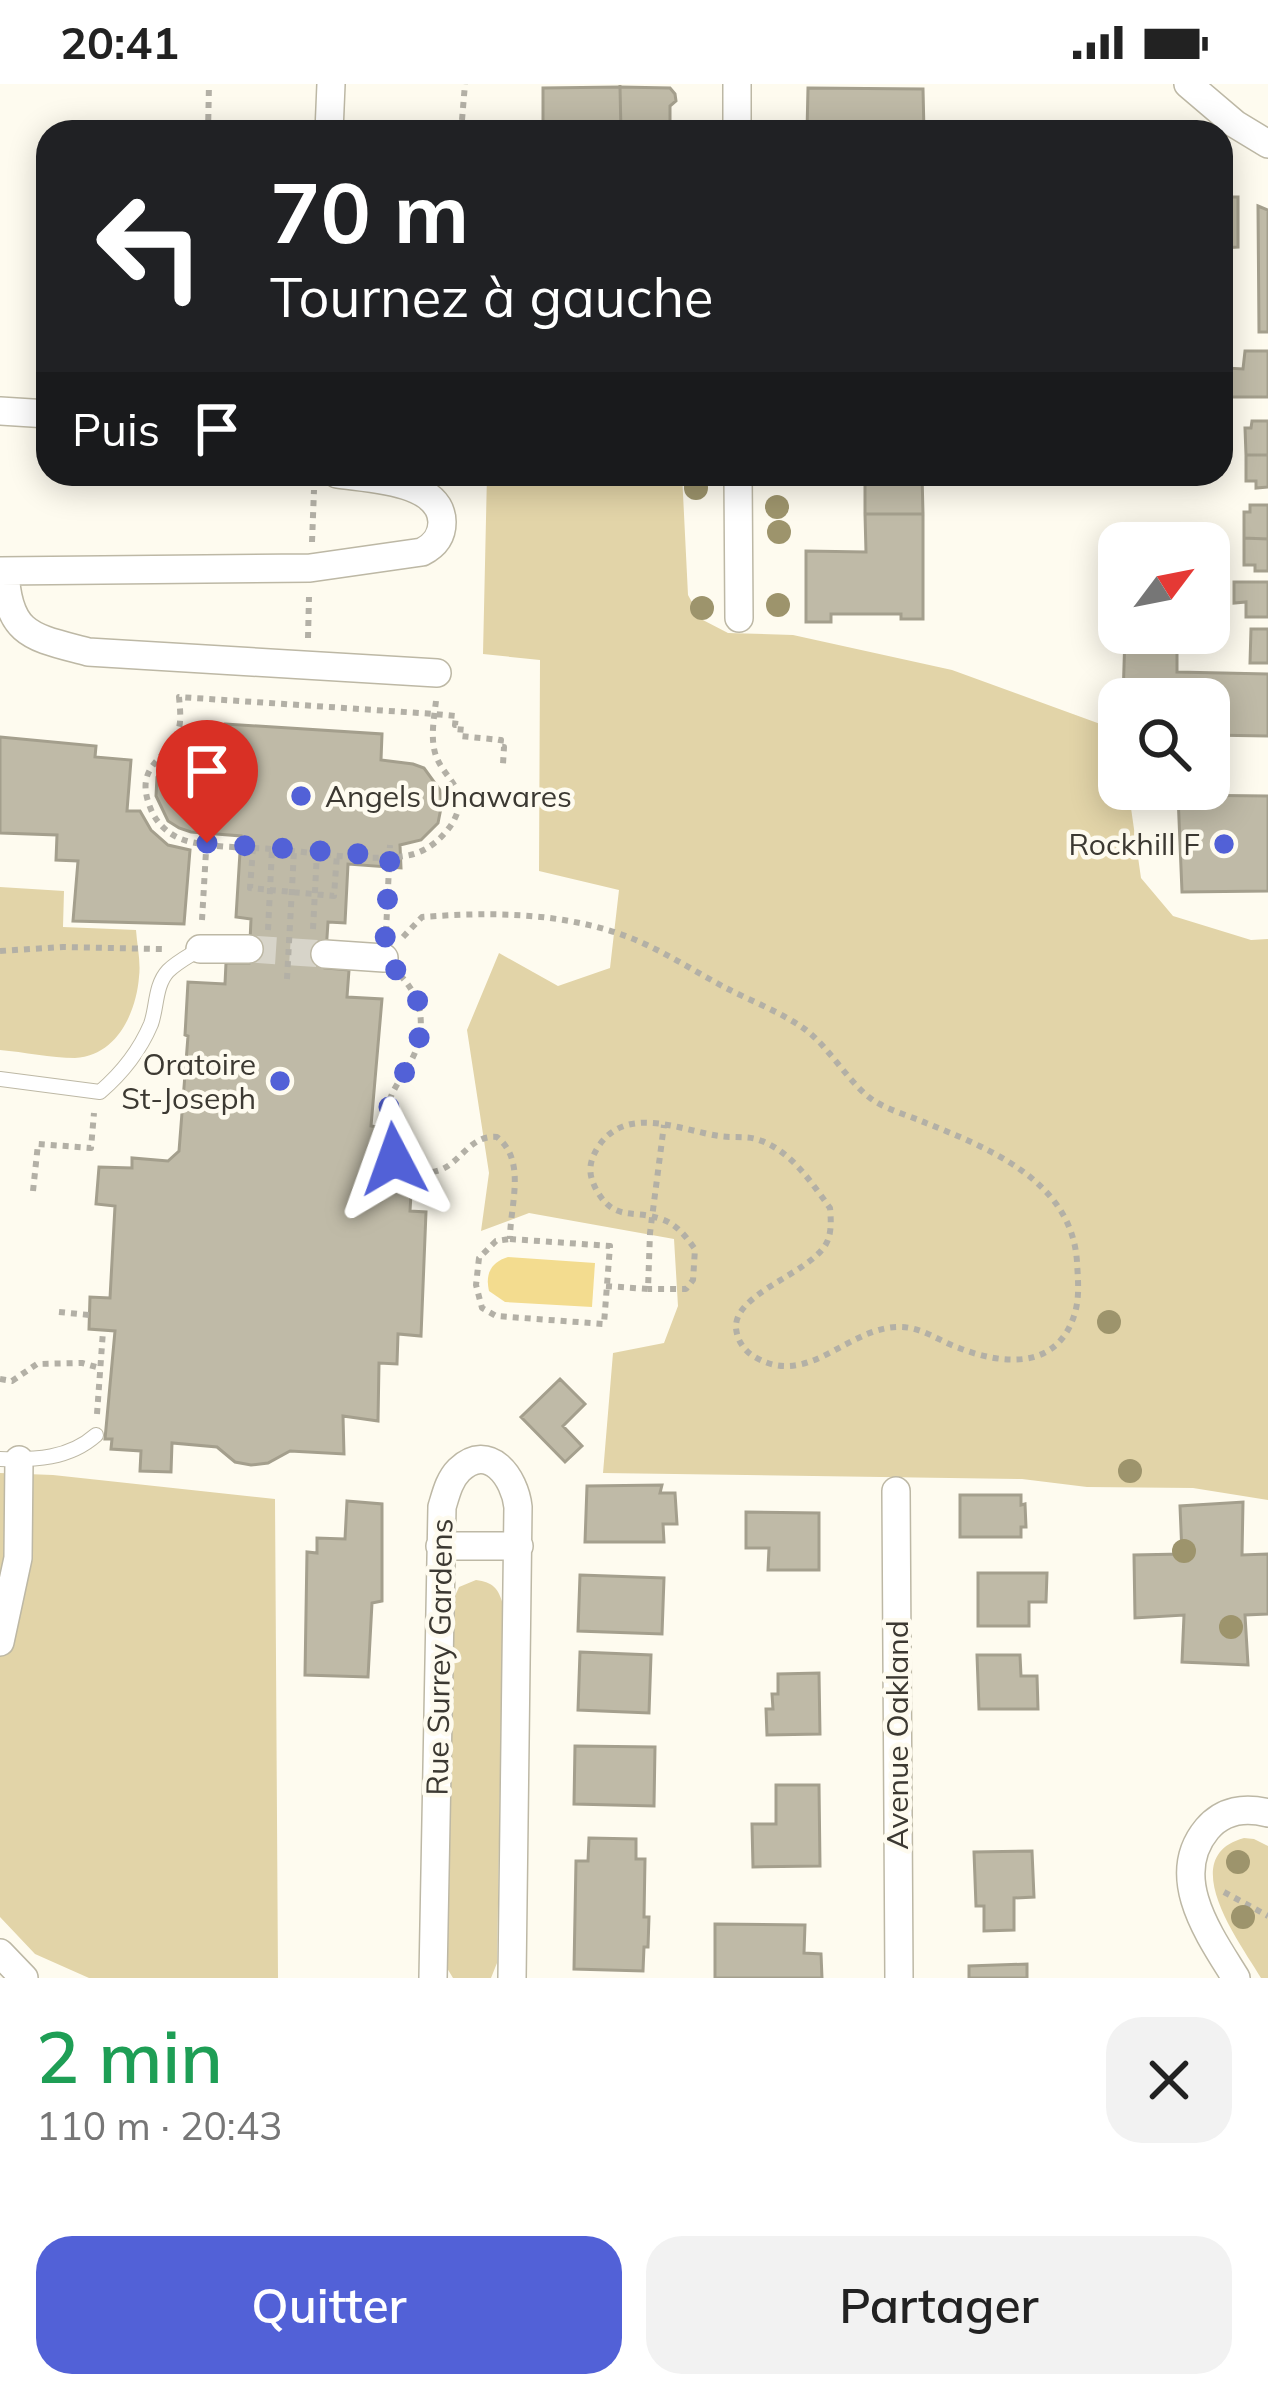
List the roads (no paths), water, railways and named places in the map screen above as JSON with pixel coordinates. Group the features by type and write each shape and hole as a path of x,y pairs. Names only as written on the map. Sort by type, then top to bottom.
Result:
{"street":[{"path":"329,120 331,84"},
{"path":"736,84 737,120"},
{"path":"1188,84 1230,120"},
{"path":"1233,122 1268,145"},
{"path":"6,411 36,413"},
{"path":"406,486 436,502 442,520 438,539 422,552 310,568 2,571 14,620 39,638 88,652 437,673"},
{"path":"738,486 739,617"},
{"path":"200,950 259,941"},
{"path":"318,946 384,958"},
{"path":"0,1642 18,1558 9,1460"},
{"name":"Rue Surrey Gardens","path":"433,1978 442,1507 450,1481 462,1466 478,1461 493,1462 507,1472 516,1490 512,1978"},
{"name":"Avenue Oakland","path":"896,1491 899,1978"},
{"path":"440,1546 519,1546"},
{"path":"1236,1978 1198,1910 1192,1864 1201,1837 1220,1817 1242,1810 1268,1813"},
{"path":"0,1953 24,1978"}],"lane":[{"path":"0,1079 100,1092 142,1043 169,971 200,950"},
{"path":"9,1460 65,1455 95,1435"}],"tunnel":[{"path":"249,949 325,954"}],"place":[{"name":"Angels Unawares","path":"301,796"},
{"name":"Rockhill F","path":"1224,844"},
{"name":"Oratoire St-Joseph","path":"280,1081"}]}
